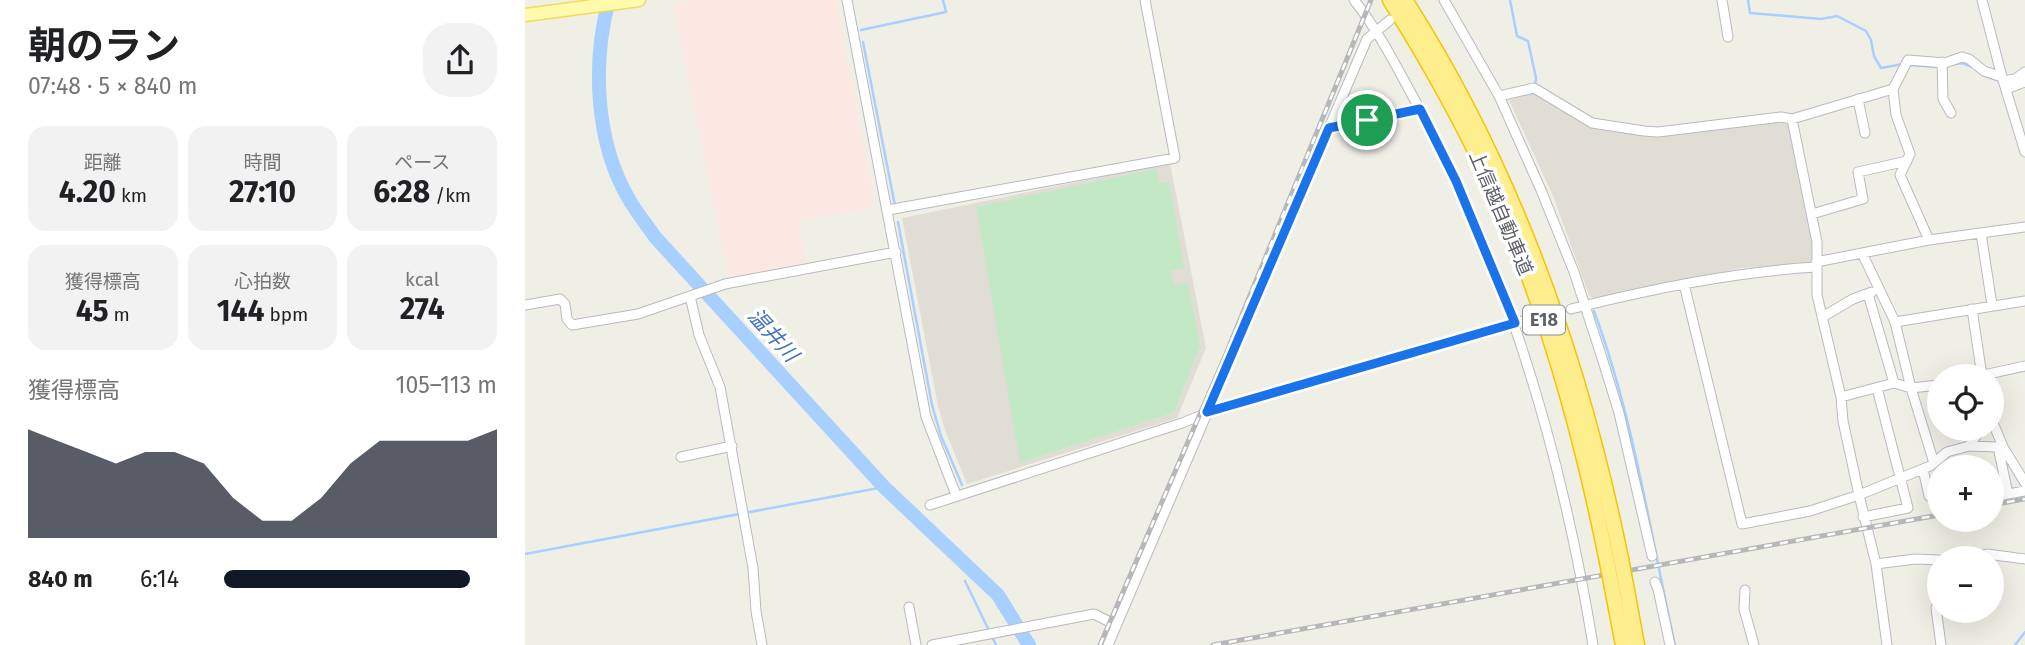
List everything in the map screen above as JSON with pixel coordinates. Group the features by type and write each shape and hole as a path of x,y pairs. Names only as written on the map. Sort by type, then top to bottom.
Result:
{"highway":[{"path":"1382,0 1444,91"},
{"name":"上信越自動車道","path":"1390,0 1444,91 1491,183 1537,300 1637,645"},
{"name":"上信越自動車道","path":"1405,0 1483,136 1529,239 1569,349 1611,508 1614,561"},
{"path":"1413,0 1463,85 1483,136"},
{"name":"上信越自動車道","path":"1619,586 1623,645"}],"main road":[{"path":"525,15 639,0"}],"street":[{"path":"847,0 926,417 956,495"},
{"path":"888,210 1175,158 1145,0"},
{"path":"1354,0 1376,30 1456,181 1515,323 1571,522 1593,645"},
{"path":"1444,0 1499,96 1574,272 1619,412 1651,556"},
{"path":"1722,0 1728,37"},
{"path":"1982,0 2003,82 2025,152"},
{"path":"1108,645 1367,39 1390,20"},
{"path":"1929,240 1900,175 1910,154 1896,115 1893,89 1908,60 1942,62 1962,57 2003,82 2025,82"},
{"path":"1942,62 1943,99 1951,113"},
{"path":"2003,82 2015,79 2025,72"},
{"path":"1499,96 1534,88 1592,123 1658,132 1781,117 1792,119 1893,89"},
{"path":"1858,99 1865,134"},
{"path":"1329,128 1420,109"},
{"path":"1792,119 1817,242 1817,295 1841,397 1843,421 1863,517 1876,564 1887,645"},
{"path":"1812,214 1863,199 1858,172 1907,161"},
{"path":"1571,309 1684,284 1816,264 1929,240 2025,227"},
{"path":"1981,233 1992,305"},
{"path":"525,305 560,299 565,304 567,319 572,325 638,314 725,284 896,252"},
{"path":"1862,253 1895,323 1932,455"},
{"path":"1684,284 1742,524 1810,511 1859,495 1927,467"},
{"path":"1824,316 1879,288"},
{"path":"1868,294 1894,383"},
{"path":"690,296 699,335 720,387 753,568 762,645"},
{"path":"1895,323 2025,301"},
{"path":"1972,309 1979,364"},
{"path":"930,505 1182,423 1207,412 1526,320"},
{"path":"2004,371 2025,366"},
{"path":"1841,397 1894,383 1911,388 1927,386"},
{"path":"1863,517 1908,508 1877,388"},
{"path":"1969,446 1973,441"},
{"path":"1998,441 2008,494"},
{"path":"681,457 731,446"},
{"path":"1943,455 1969,446 2000,447"},
{"path":"2000,447 2025,483"},
{"path":"1923,469 1927,487"},
{"path":"2004,495 2025,491"},
{"path":"2004,556 2025,559"},
{"path":"1876,564 1927,560"},
{"path":"1655,582 1670,645"},
{"path":"1745,590 1744,608 1754,645"},
{"path":"909,607 916,645"},
{"path":"932,645 1094,614 1116,625"},
{"path":"1938,623 1941,645"}],"shaded area":[{"path":"699,0 836,0 874,201 871,208 799,222 806,262 802,265 733,279 728,275 673,4"},
{"path":"1538,94 1590,125 1657,136 1785,120 1789,125 1814,237 1814,263 1741,268 1595,300 1589,295 1553,196 1508,98"},
{"path":"1170,163 1206,348 1177,418 967,484 938,406 902,218"}],"green space":[{"path":"1156,169 1159,183 1169,182 1184,268 1171,271 1174,286 1188,283 1200,346 1174,412 1020,463 976,207"}],"waterway":[{"name":"温井川","path":"609,0 600,50 603,129 618,178 633,206 655,237 884,487 998,595 1029,645"},
{"path":"861,30 946,12 943,0"},
{"path":"1510,0 1517,36 1528,41 1536,78 1535,86"},
{"path":"1748,0 1750,13 1821,19 1837,16 1866,31 1881,68 1903,64"},
{"path":"863,42 895,206"},
{"path":"1955,64 1963,63 1972,67"},
{"path":"1910,65 1938,67"},
{"path":"1983,75 1999,81"},
{"path":"1522,95 1535,93"},
{"path":"898,222 932,405 941,436 962,485"},
{"path":"1594,311 1631,435 1675,645"},
{"path":"525,554 884,487"},
{"path":"965,581 996,645"},
{"path":"2015,645 2025,632"}],"railway":[{"path":"1100,645 1226,354 1371,0"},
{"path":"2004,503 2025,499"},
{"path":"1213,645 1927,517"}],"route":[{"path":"1420,109 1456,181 1515,323 1207,412 1329,128 1367,120 1420,109"}]}
